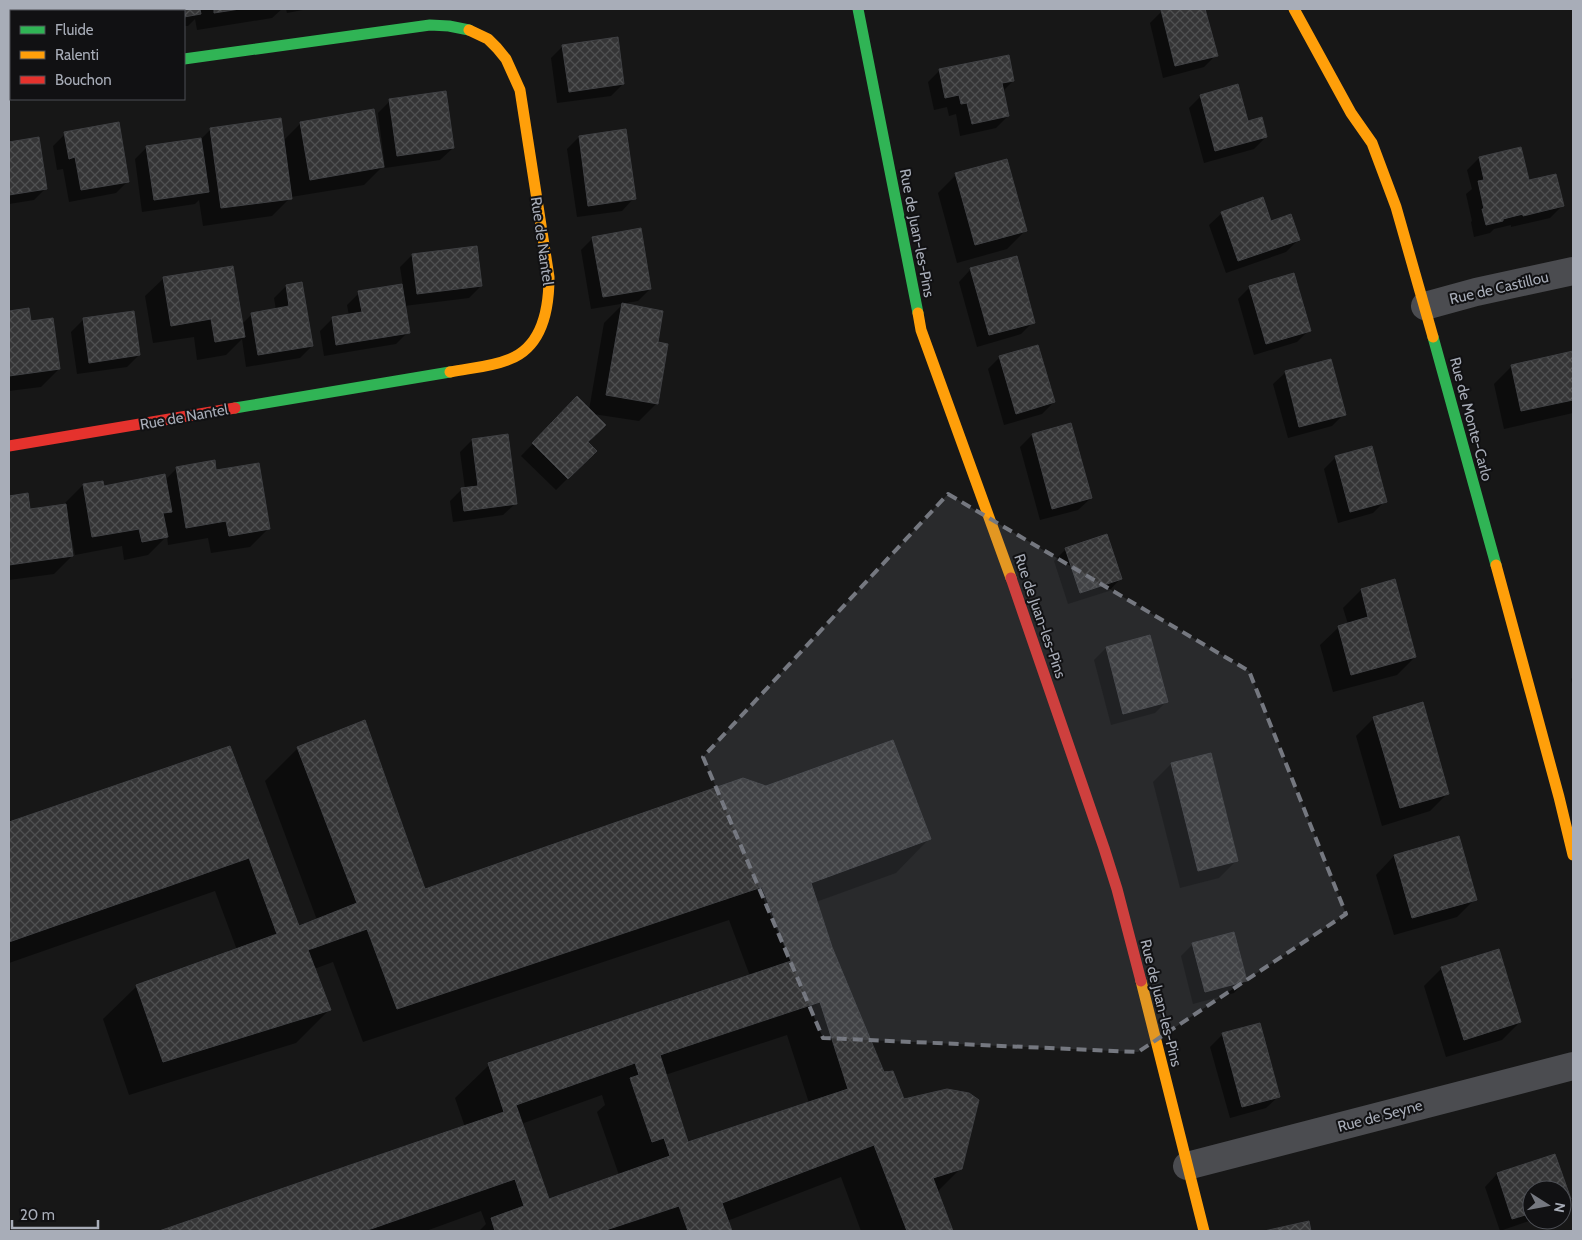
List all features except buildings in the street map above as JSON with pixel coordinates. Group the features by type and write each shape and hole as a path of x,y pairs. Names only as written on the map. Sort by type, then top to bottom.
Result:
{"street":[{"name":"Rue de Juan-les-Pins","path":"858,9 921,330 1010,575 1104,848 1204,1231"},
{"name":"Rue de Monte-Carlo","path":"1294,9 1351,113 1372,143 1396,207 1566,795 1573,856"},
{"name":"Rue de Nantel","path":"9,446 490,365 512,358 527,348 538,334 546,316 550,296 549,277 520,90 512,69 500,51 487,38 472,30 454,25 430,25 185,59"},
{"name":"Rue de Castillou","path":"1425,306 1476,292 1573,271"},
{"name":"Rue de Seyne","path":"1187,1166 1573,1066"}],"highlighted area":[{"path":"948,494 1249,671 1346,914 1138,1052 823,1038 703,757"}],"traffic: fast":[{"path":"858,9 918,313"},
{"path":"185,59 430,25 469,30"},
{"path":"1433,337 1496,565"},
{"path":"235,408 450,372"}],"traffic: slow":[{"path":"1294,9 1351,113 1372,143 1396,207 1433,337"},
{"path":"450,372 495,364 521,353 537,336 542,325 549,289 549,277 520,90 506,59 497,48 488,39 469,30"},
{"path":"918,313 921,330 1011,578"},
{"path":"1496,565 1573,855"},
{"path":"1141,981 1204,1231"}],"traffic: jam":[{"path":"9,446 235,408"},
{"path":"1011,578 1104,848 1117,889 1141,981"}]}
